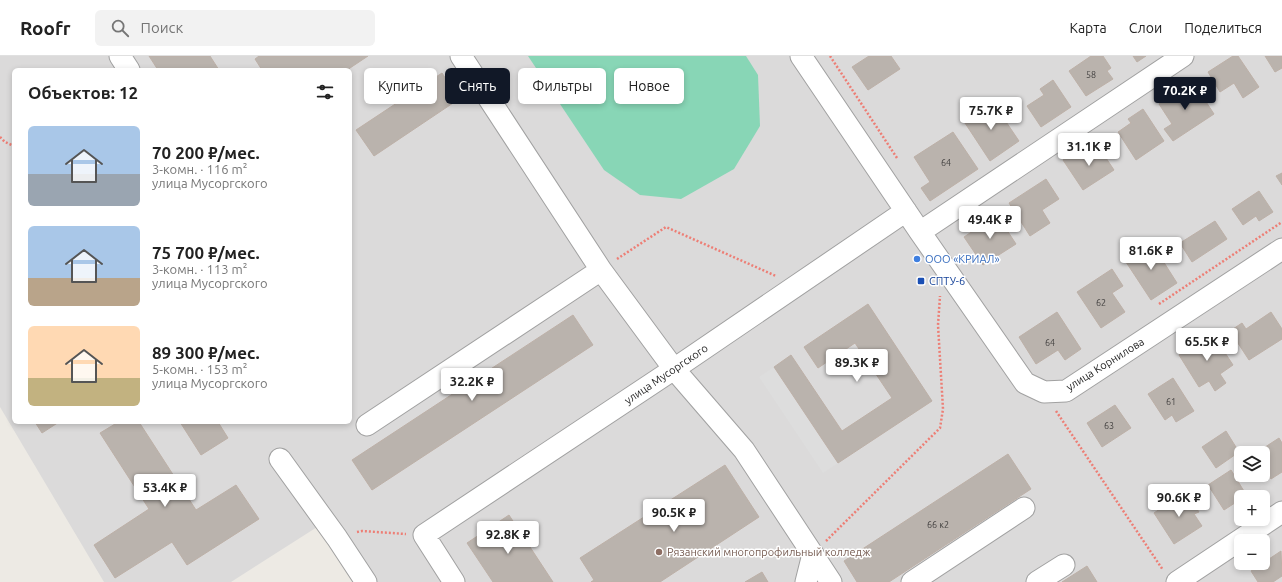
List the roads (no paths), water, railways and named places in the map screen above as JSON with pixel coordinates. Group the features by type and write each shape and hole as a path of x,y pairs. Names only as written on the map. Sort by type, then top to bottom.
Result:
{"street":[{"path":"120,56 128,68"},
{"path":"461,56 601,270 674,368 744,450 831,582"},
{"path":"801,56 920,232 1184,56"},
{"name":"улица Мусоргского","path":"454,582 424,535 674,368 906,210"},
{"name":"улица Корнилова","path":"920,232 1024,382 1044,392 1066,390 1282,249"},
{"path":"367,425 601,270"},
{"path":"280,459 337,538 366,582"},
{"path":"912,582 1024,508"},
{"path":"1172,579 1282,512"},
{"path":"806,582 813,554"},
{"path":"1037,582 1064,564"}],"place":[{"name":"ООО «КРИАЛ»","path":"917,259"},
{"name":"СПТУ-6","path":"921,281"},
{"name":"Рязанский многопрофильный колледж","path":"659,552"}]}
